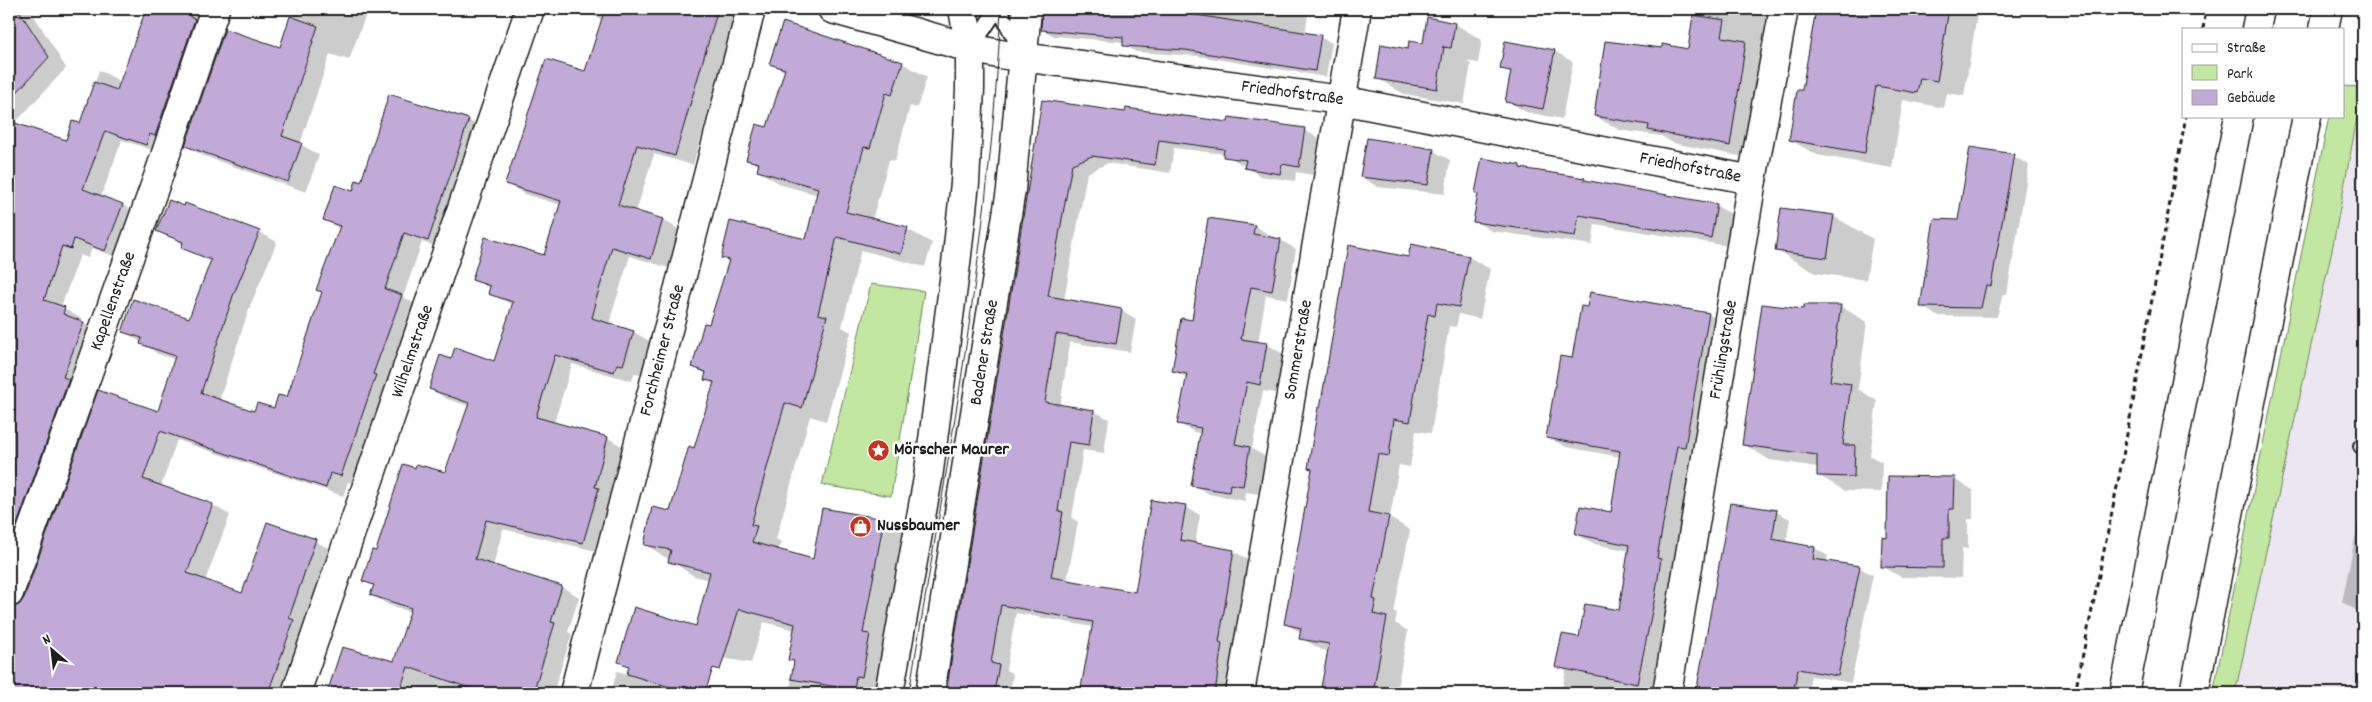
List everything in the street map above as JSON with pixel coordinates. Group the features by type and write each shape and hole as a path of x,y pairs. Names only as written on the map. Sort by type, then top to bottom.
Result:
{"street":[{"name":"Kapellenstraße","path":"9,593 158,177 215,9"},
{"name":"Wilhelmstraße","path":"296,693 530,9"},
{"name":"Forchheimer Straße","path":"574,693 751,9"},
{"name":"Friedhofstraße","path":"832,9 970,48 1341,100 1752,180"},
{"path":"889,693 928,478 956,264 964,183 970,48 963,9"},
{"name":"Badener Straße","path":"930,693 1011,190 1027,9"},
{"name":"Sommerstraße","path":"1240,693 1357,9"},
{"name":"Frühlingstraße","path":"1668,693 1752,180 1784,9"},
{"path":"2256,28 2260,9"},
{"path":"2324,28 2328,9"},
{"path":"2124,693 2239,118"},
{"path":"2194,693 2307,118"}],"lane":[{"path":"970,48 998,9 1024,57"}],"path":[{"path":"2203,28 2206,9"},
{"path":"2075,693 2120,472 2186,118"}],"shaded area":[{"path":"2363,85 2363,693 2235,693 2333,245"}],"green space":[{"path":"2344,86 2363,87 2333,245 2235,693 2213,693 2329,118 2344,118"},
{"path":"871,284 924,291 891,496 822,485"}],"building":[{"path":"9,9 18,9 49,57 9,101"},
{"path":"146,9 192,9 190,17 195,19 155,136 150,134 146,145 105,131 83,189 123,204 105,251 74,239 71,249 62,246 44,300 65,307 63,314 84,322 63,377 69,379 9,547 9,121 66,140 72,121 80,123 94,82 117,90"},
{"path":"605,9 718,9 675,156 637,145 618,205 663,219 651,259 612,247 595,303 592,318 634,331 623,365 617,364 614,372 555,355 536,417 608,437 595,487 599,488 583,543 486,520 475,559 562,586 551,622 555,623 533,693 484,693 408,667 399,693 327,693 342,647 394,661 411,608 370,595 374,585 362,581 372,550 376,551 403,464 415,468 416,464 445,472 469,403 429,389 440,355 451,359 455,347 494,361 513,302 488,294 490,286 472,280 485,237 544,255 561,201 505,184 546,59 585,71"},
{"path":"1042,9 1179,9 1178,12 1321,35 1315,71 1185,50 1123,46 1123,37 1041,30"},
{"path":"1816,9 1949,9 1937,81 1920,78 1917,93 1876,86 1865,153 1789,140 1797,90 1802,90"},
{"path":"1693,15 1725,20 1722,37 1746,41 1730,146 1648,130 1649,125 1594,116 1605,41 1662,48 1662,44 1688,49"},
{"path":"290,16 318,26 282,136 302,143 288,182 185,146 225,29 280,47"},
{"path":"1427,17 1455,23 1451,48 1444,47 1437,89 1376,79 1381,44 1408,49 1409,41 1423,43"},
{"path":"783,22 903,62 892,95 886,93 870,148 864,147 846,212 908,227 901,254 837,237 818,314 827,316 802,408 785,403 751,525 757,526 752,542 813,559 822,508 884,519 863,633 870,634 862,677 856,676 854,690 791,679 794,661 788,660 795,624 739,609 720,670 713,668 705,693 684,687 683,691 627,674 629,666 618,662 634,607 696,626 710,572 668,562 671,550 644,545 652,507 670,511 689,446 694,448 714,382 704,380 706,372 692,367 704,323 709,324 729,260 721,258 730,221 806,239 818,188 757,171 759,163 746,160 756,124 767,127 785,69 769,64"},
{"path":"1505,41 1555,50 1543,109 1505,102 1511,71 1500,69"},
{"path":"389,94 469,119 428,241 404,233 385,289 402,295 373,374 376,375 341,476 330,473 326,488 160,431 143,479 213,504 187,573 242,593 267,522 316,539 289,618 294,620 268,693 9,693 9,608 19,605 24,598 98,390 158,411 175,356 140,344 142,338 122,332 133,299 189,318 211,260 181,248 183,242 156,231 169,200 184,206 185,203 260,231 233,296 201,393 254,411 257,403 274,408 278,395 287,397 322,292 316,290 340,226 323,220 335,185 353,191 356,180 361,182"},
{"path":"1042,100 1125,112 1126,108 1228,122 1229,117 1305,128 1299,167 1282,164 1280,174 1244,168 1246,160 1223,157 1224,149 1159,140 1155,165 1092,156 1072,164 1048,296 1122,309 1116,344 1056,334 1045,402 1094,410 1089,445 1069,442 1058,511 1063,512 1051,577 1135,592 1151,500 1186,505 1180,540 1234,550 1219,642 1222,643 1215,693 1080,693 1093,622 1001,605 991,663 999,665 994,693 946,693"},
{"path":"1367,138 1434,149 1428,185 1360,177"},
{"path":"1970,147 2014,154 1991,286 1986,285 1981,308 1920,307 1934,219 1958,220"},
{"path":"1482,158 1520,165 1520,168 1585,178 1584,180 1717,204 1711,238 1579,215 1575,236 1473,222 1478,194 1475,193"},
{"path":"1781,208 1834,215 1827,258 1775,251"},
{"path":"1208,218 1255,225 1253,234 1281,239 1272,291 1251,287 1241,339 1267,343 1260,385 1247,382 1235,444 1250,447 1243,486 1230,484 1229,492 1191,486 1201,428 1177,424 1187,374 1172,371 1181,318 1192,320"},
{"path":"1411,244 1469,256 1459,307 1437,303 1435,316 1428,314 1410,422 1394,419 1389,456 1378,454 1368,512 1389,516 1373,599 1376,600 1373,614 1387,617 1373,693 1320,693 1329,644 1299,639 1301,628 1284,624 1312,469 1308,468 1318,407 1320,408 1348,245 1408,257"},
{"path":"1590,292 1709,313 1685,447 1677,446 1657,558 1661,559 1655,597 1637,684 1555,667 1562,634 1579,637 1585,604 1619,610 1629,545 1575,534 1580,506 1611,512 1620,451 1546,438 1560,356 1572,358 1581,306 1587,307"},
{"path":"1762,304 1803,309 1804,305 1841,305 1830,381 1851,384 1843,445 1855,445 1854,477 1817,476 1817,455 1742,445"},
{"path":"1888,476 1955,477 1954,509 1949,509 1949,538 1943,538 1943,568 1881,567 1882,537 1887,538"},
{"path":"1730,503 1777,510 1772,539 1815,547 1813,559 1860,566 1838,676 1798,669 1793,693 1696,693"}],"tram line":[{"path":"909,693 952,437 977,267 987,181 1001,9"}],"place":[{"name":"Mörscher Maurer","path":"878,450"},
{"name":"Nussbaumer","path":"861,526"}]}
